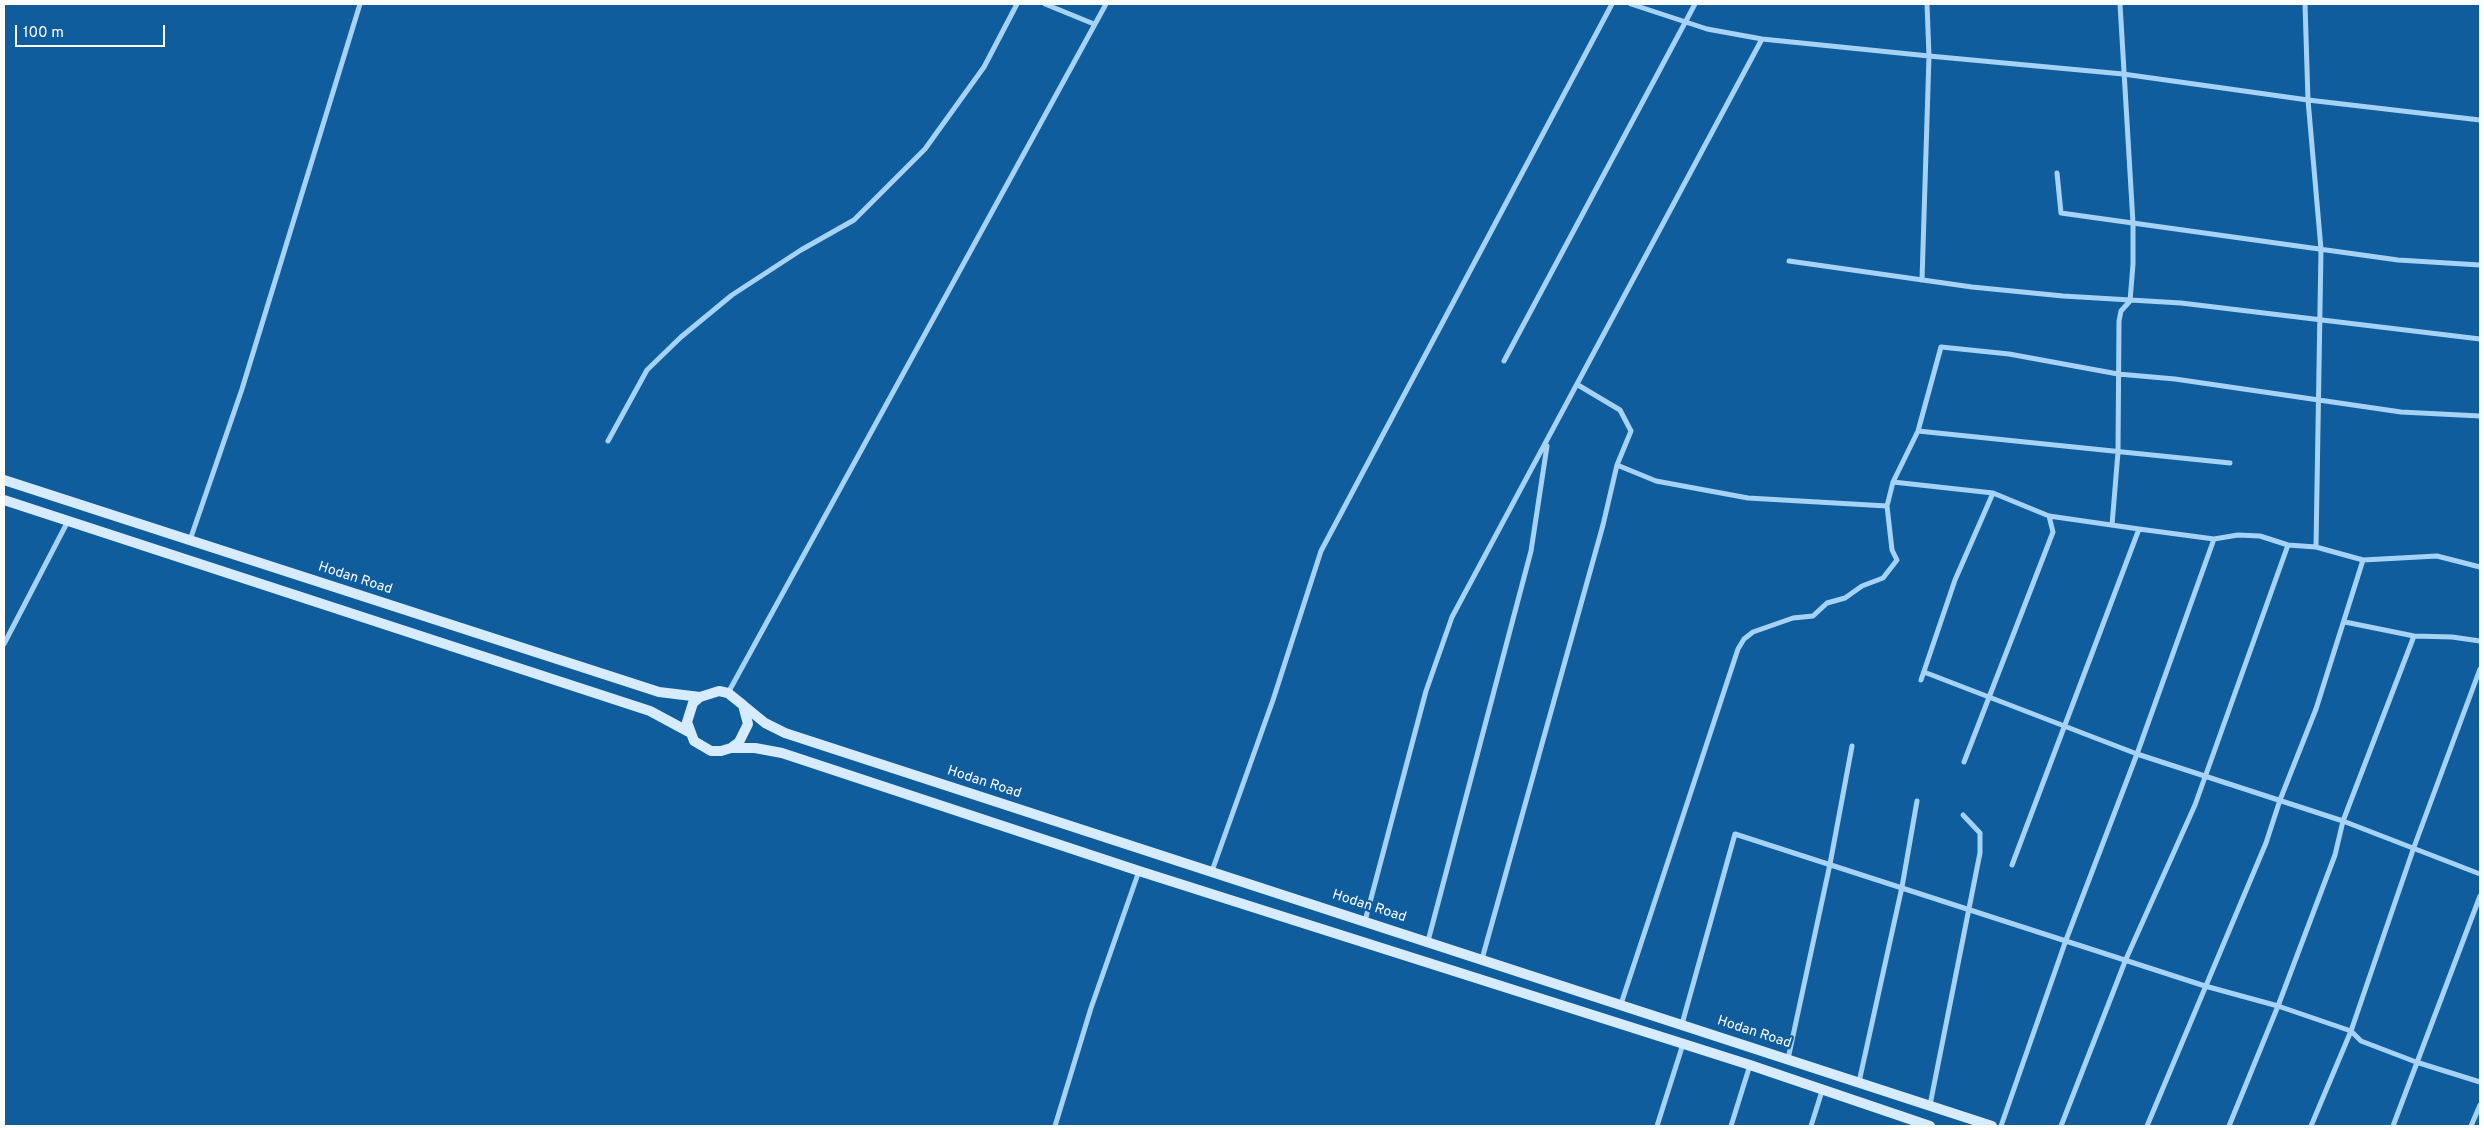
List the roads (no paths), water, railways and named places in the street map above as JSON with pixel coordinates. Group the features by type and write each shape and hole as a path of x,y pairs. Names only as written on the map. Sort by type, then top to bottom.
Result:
{"main road":[{"name":"Hodan Road","path":"4,480 659,692 700,697 719,691 728,693 765,723 785,733 1365,920 1992,1126"},
{"path":"4,500 650,710 689,732 694,740 711,751 722,751 731,748 755,748 782,753 1139,871 1750,1065 1822,1091 1930,1126"},
{"path":"689,732 689,712 700,697"},
{"path":"731,748 745,734 748,724 743,705"}],"street":[{"path":"190,540 242,389 360,4"},
{"path":"608,441 647,370 682,337 732,295 801,250 854,220 925,148 984,67 1018,4"},
{"path":"1045,4 1094,24"},
{"path":"728,693 1106,4"},
{"path":"1212,871 1273,700 1321,551 1612,4"},
{"path":"1631,4 1707,29 1762,39 2123,74 2308,100 2480,120"},
{"path":"1504,361 1696,4"},
{"path":"1922,280 1929,56 1927,4"},
{"path":"2112,525 2118,452 2120,316 2130,301 2133,223 2120,4"},
{"path":"2305,4 2308,100 2321,248 2316,547"},
{"path":"1365,920 1426,691 1452,617 1762,39"},
{"path":"2057,173 2061,213 2398,260 2480,265"},
{"path":"1789,261 1922,280 2063,296 2182,303 2480,339"},
{"path":"1621,1004 1738,649 1744,639 1753,632 1793,618 1813,616 1827,603 1845,598 1862,586 1883,578 1897,560 1892,550 1887,506 1893,482 1918,431 1941,347 2009,354 2118,374 2175,379 2401,412 2480,416"},
{"path":"1482,959 1603,526 1617,465 1632,431 1620,410 1578,385"},
{"path":"1918,431 2230,462"},
{"path":"1428,941 1531,551 1548,441"},
{"path":"1617,465 1656,481 1748,498 1887,506"},
{"path":"1893,482 1993,492 2049,516 2138,529 2214,539 2238,534 2260,536 2288,545 2316,547 2363,560 2437,556 2480,567"},
{"path":"1921,680 1955,580 1993,492"},
{"path":"1964,762 2053,532 2049,516"},
{"path":"4,644 68,521"},
{"path":"2012,865 2065,728 2138,529"},
{"path":"2001,1126 2066,940 2137,754 2214,539"},
{"path":"2061,1126 2126,959 2205,778 2288,545"},
{"path":"2148,1126 2266,843 2280,800 2316,709 2363,560"},
{"path":"2345,622 2414,636 2452,637 2480,641"},
{"path":"2229,1126 2278,1006 2335,855 2343,820 2414,636"},
{"path":"2311,1126 2351,1031 2414,848 2480,669"},
{"path":"1924,672 1989,695 2065,728 2205,778 2228,782 2343,820 2480,874"},
{"path":"1788,1059 1830,864 1852,746"},
{"path":"1859,1082 1902,887 1917,801"},
{"path":"1930,1106 1980,853 1980,833 1962,815"},
{"path":"1682,1024 1735,834 2205,986 2278,1006 2351,1031 2361,1041 2416,1062 2480,1082"},
{"path":"1055,1126 1092,1008 1139,871"},
{"path":"2393,1126 2480,896"},
{"path":"1657,1126 1683,1044"},
{"path":"1731,1126 1750,1065"},
{"path":"1812,1126 1822,1091"},
{"path":"2471,1126 2480,1105"}]}
